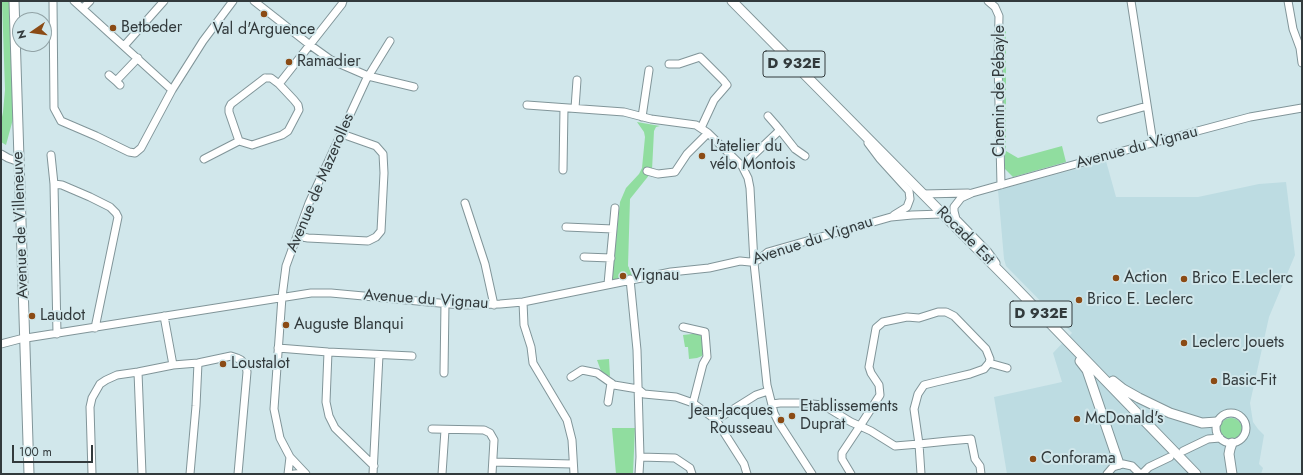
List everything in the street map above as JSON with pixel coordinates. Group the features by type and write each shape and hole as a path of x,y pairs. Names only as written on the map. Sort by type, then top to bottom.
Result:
{"main road":[{"name":"Avenue de Villeneuve","path":"14,1 29,474"},
{"name":"Rocade Est","path":"732,1 1017,289 1196,474"},
{"path":"1017,289 1033,311 1085,366 1118,464"},
{"path":"1062,336 1075,344 1122,389 1138,398 1192,421 1217,426"},
{"path":"1232,443 1229,454 1232,474"}],"street":[{"path":"53,1 54,108 61,121 128,152 135,153 141,148 172,90 203,41 233,1"},
{"path":"74,1 172,90"},
{"path":"83,8 90,1"},
{"path":"124,46 164,1"},
{"path":"254,1 331,60 368,76 414,87"},
{"path":"279,84 343,1"},
{"name":"Chemin de Pébayle","path":"988,1 995,7 999,16 998,63 1001,185"},
{"path":"1131,1 1153,143"},
{"path":"1288,1 1293,29 1300,48 1302,63"},
{"name":"Avenue de Mazerolles","path":"306,473 290,457 280,438 274,409 282,297 286,266 309,203 368,76 390,41"},
{"path":"669,64 678,64 700,57 727,85 714,100 701,128"},
{"path":"109,75 118,83 138,58"},
{"path":"642,117 649,70"},
{"path":"204,159 239,141 252,145 282,135 288,131 299,110 298,105 279,84 271,78 264,78 231,104 229,112 239,141"},
{"path":"575,108 577,80"},
{"path":"527,105 624,112 642,117 696,125 708,133 742,166 748,178 750,188 754,261 764,366 768,391 774,413 812,474"},
{"path":"1101,119 1147,106"},
{"path":"563,170 564,108"},
{"name":"Avenue du Vignau","path":"972,193 1250,118 1302,108"},
{"path":"768,116 795,149 805,156"},
{"path":"856,127 880,159 909,191 910,199 907,207 891,217"},
{"path":"742,166 780,130"},
{"path":"647,171 658,174 675,172 687,154 708,133"},
{"path":"297,236 308,238 368,241 376,237 381,231 384,173 382,154 376,146 342,134"},
{"path":"1,154 19,162"},
{"path":"52,155 57,334"},
{"path":"54,184 62,185 110,207 118,217 95,328"},
{"path":"923,194 972,193"},
{"path":"972,193 958,201 954,207 956,219 988,252 1017,289"},
{"path":"464,203 484,264 494,305"},
{"path":"608,284 615,208"},
{"path":"891,217 942,214"},
{"name":"Avenue du Vignau","path":"1,344 311,293 331,293 474,305 494,305 523,302 630,279 709,268 740,261 750,262 768,252 891,217"},
{"path":"566,227 613,229"},
{"path":"584,257 610,258"},
{"path":"630,279 637,350 640,457 639,474"},
{"path":"523,302 524,325 531,347 533,363 567,420 572,440 572,464 574,474"},
{"path":"444,373 445,303"},
{"path":"851,474 842,459 842,452 880,395 879,385 871,374 869,367 876,328 883,322 907,317 918,318 938,312 946,312 954,316 986,349 989,356 989,363 984,369 978,372 924,385 918,394 914,409 919,444 921,474"},
{"path":"164,316 173,365"},
{"path":"684,327 705,332 707,357 703,364 694,403"},
{"path":"278,348 412,356"},
{"path":"328,352 326,402 328,416 335,428 374,466"},
{"path":"373,474 379,354"},
{"path":"92,474 90,407 92,398 100,384 118,375 173,365 198,363 231,356 237,358 246,366 247,372 238,474"},
{"path":"190,474 198,363"},
{"path":"989,363 1007,368"},
{"path":"571,377 582,370 597,373 614,385 638,389 644,394 676,397 694,403 716,420 744,464 747,474"},
{"path":"138,372 142,474"},
{"path":"608,402 611,383"},
{"path":"716,420 756,395 768,391"},
{"path":"772,404 801,403 823,405 895,446 971,439 975,460 980,466 982,474"},
{"path":"1208,439 1222,416 1230,413 1238,415 1243,420 1246,427 1245,434 1240,440 1232,443 1225,442 1220,438 1217,426"},
{"path":"432,429 484,430 490,434 494,440 492,474"},
{"path":"442,474 445,430"},
{"path":"1183,451 1208,439 1220,438"},
{"path":"358,451 375,448"},
{"path":"288,474 290,457"},
{"path":"640,457 675,458 690,468 692,474"},
{"path":"1107,474 1118,464 1128,464 1139,472 1170,457"},
{"path":"493,462 572,464"},
{"path":"294,474 306,473"}],"shaded area":[{"path":"1106,161 1116,197 1198,197 1259,184 1286,182 1295,255 1269,317 1250,403 1253,422 1264,435 1259,464 1263,468 1261,474 1007,474 994,397 1062,382 1053,353 1072,333 1006,266 1004,259 998,190"}],"green space":[{"path":"2,1 11,1 13,119 6,145 1,142 1,122 5,90"},
{"path":"1004,31 1006,31 1006,151 1018,158 1062,146 1066,162 1013,177 1005,169 1003,97"},
{"path":"637,122 660,126 656,127 654,131 652,170 630,199 628,266 635,274 612,280 620,202 626,188 639,174 642,168 645,137 644,132"},
{"path":"699,334 703,338 705,351 702,356 689,359 688,347 685,347 683,335"},
{"path":"609,359 610,376 605,375 601,371 597,360"},
{"path":"1227,418 1235,418 1242,425 1242,433 1235,440 1227,440 1220,433 1220,425"},
{"path":"612,428 635,428 633,474 616,474"}],"place":[{"name":"Val d'Arguence","path":"264,14"},
{"name":"Betbeder","path":"113,28"},
{"name":"Ramadier","path":"289,62"},
{"name":"L'atelier du vélo Montois","path":"702,156"},
{"name":"Vignau","path":"623,276"},
{"name":"Action","path":"1116,278"},
{"name":"Brico E.Leclerc","path":"1184,279"},
{"name":"Brico E. Leclerc","path":"1079,300"},
{"name":"Laudot","path":"32,316"},
{"name":"Auguste Blanqui","path":"286,325"},
{"name":"Leclerc Jouets","path":"1184,343"},
{"name":"Loustalot","path":"223,364"},
{"name":"Basic-Fit","path":"1214,381"},
{"name":"Etablissements Duprat","path":"792,416"},
{"name":"McDonald's","path":"1077,419"},
{"name":"Jean-Jacques Rousseau","path":"781,420"},
{"name":"Conforama","path":"1033,459"}]}
